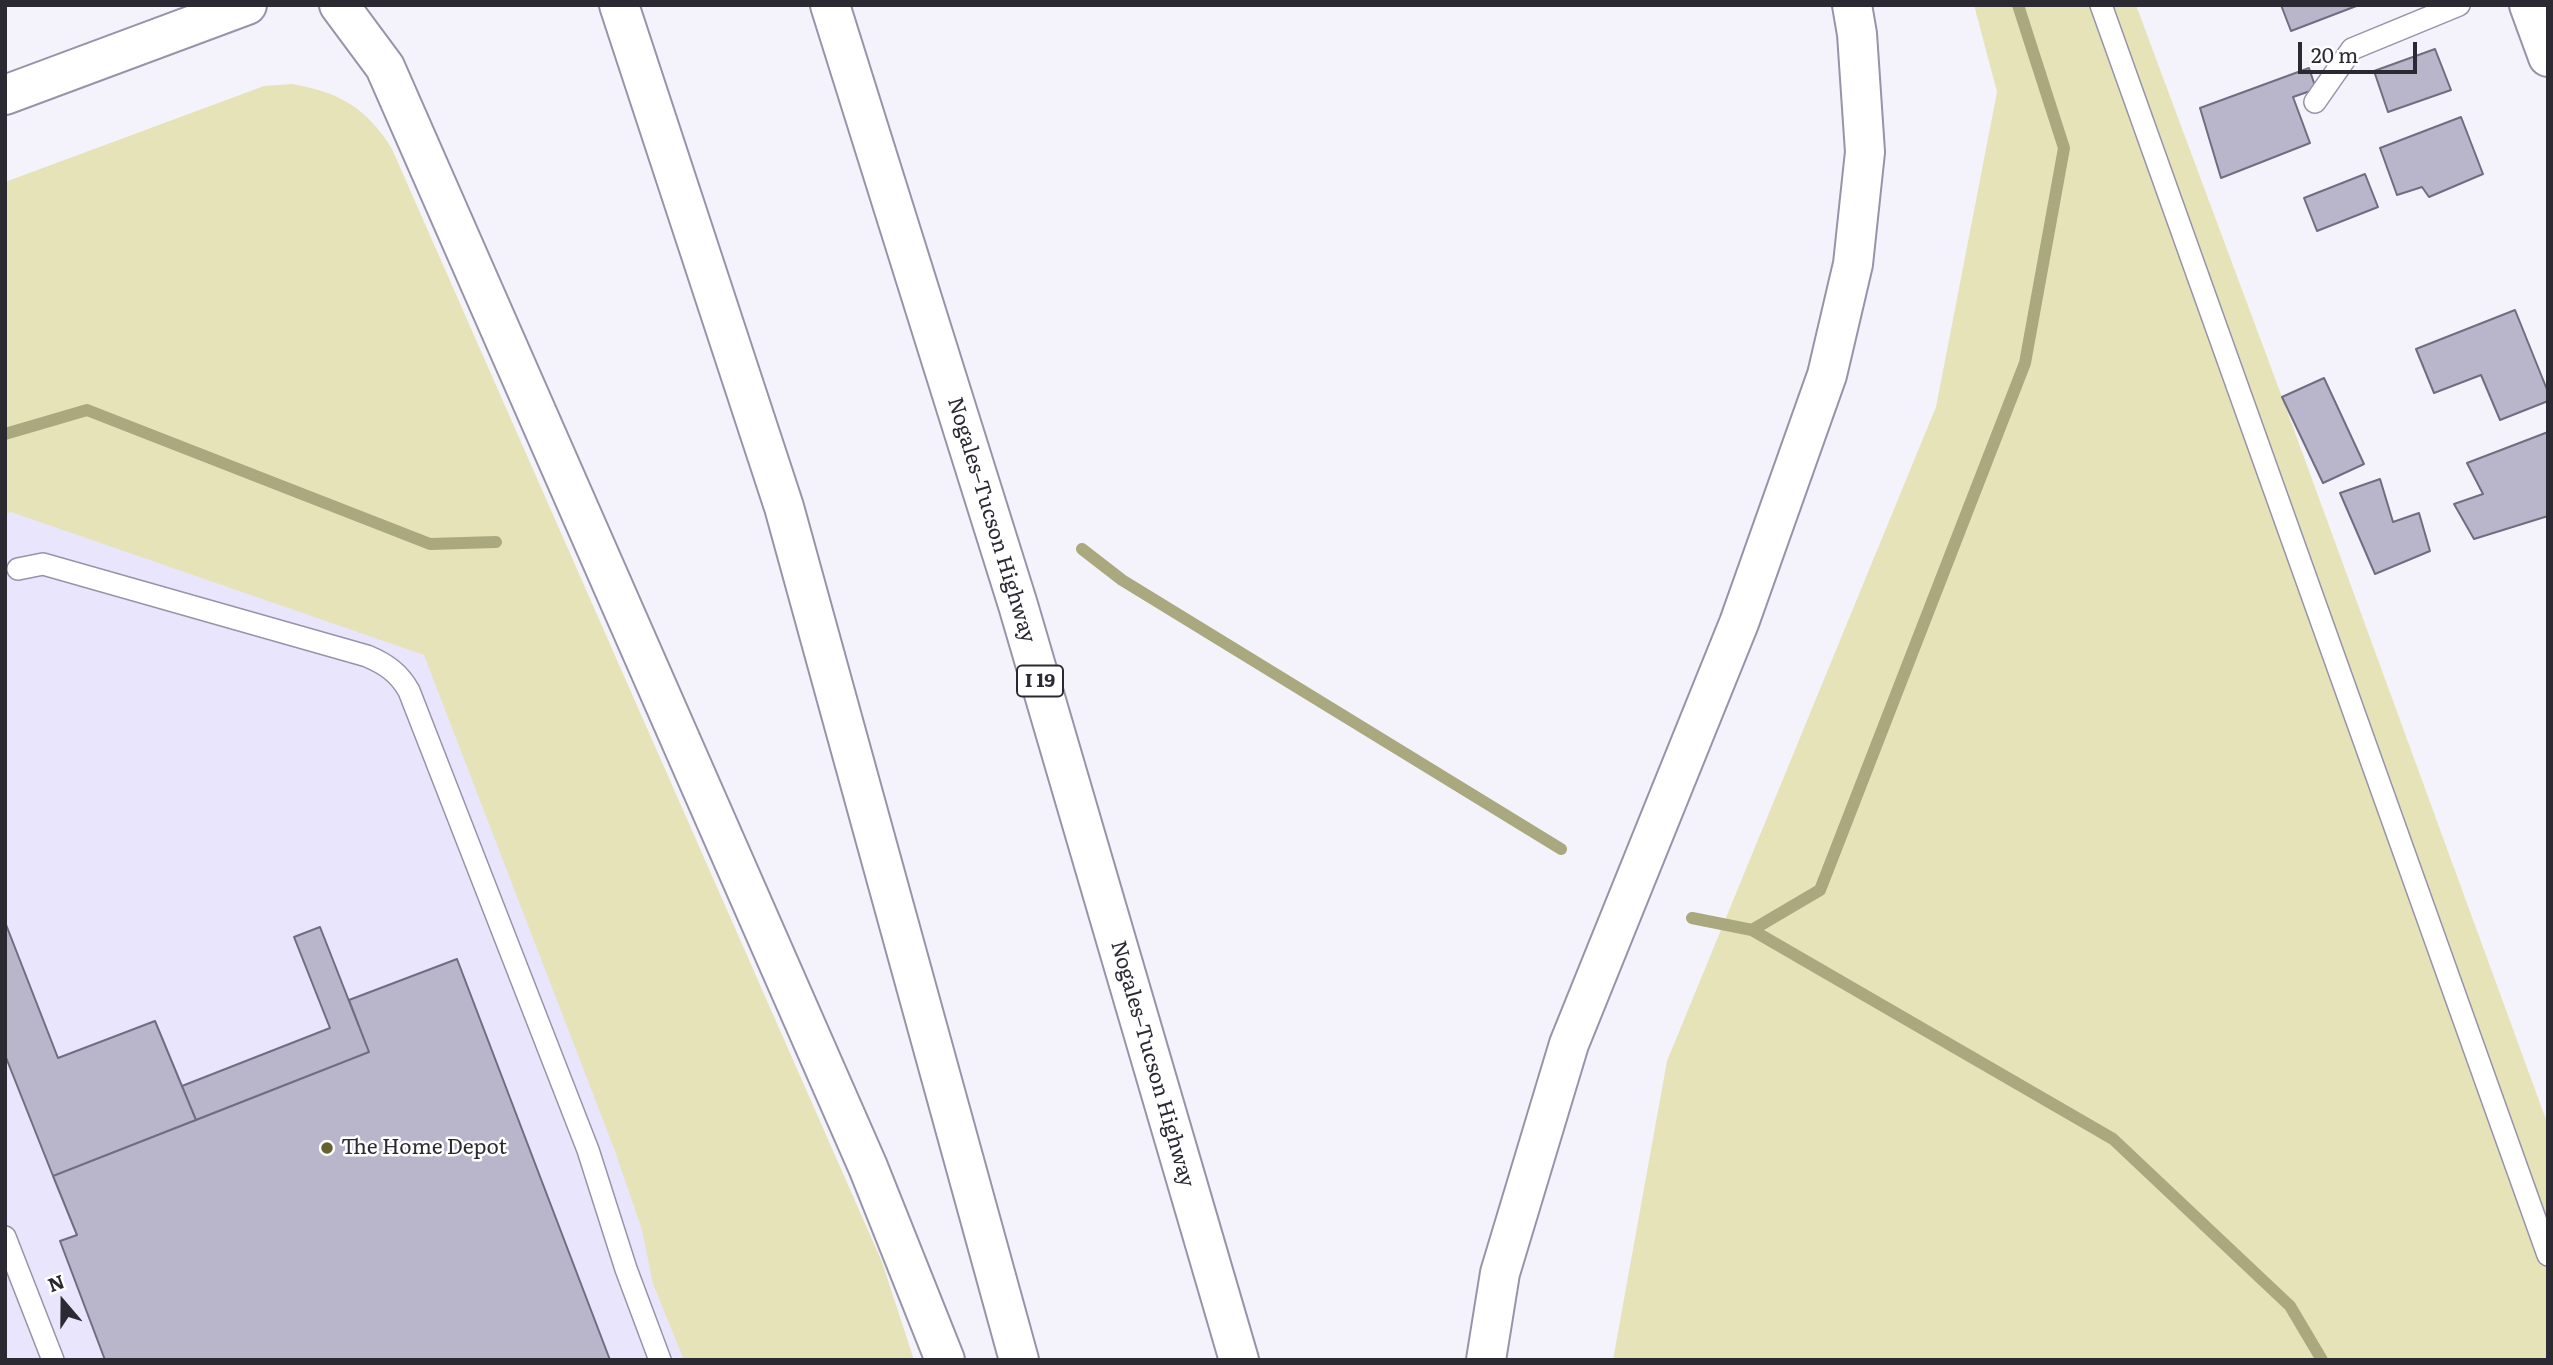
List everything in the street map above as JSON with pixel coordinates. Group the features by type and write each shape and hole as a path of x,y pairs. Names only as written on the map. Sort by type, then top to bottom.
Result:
{"main road":[{"path":"5,95 247,5"},
{"path":"339,5 384,67 868,1167 945,1360"},
{"path":"619,5 784,507 1019,1360"},
{"name":"Nogales–Tucson Highway","path":"830,5 1018,605 1239,1360"},
{"path":"1486,1360 1500,1273 1569,1044 1739,623 1827,374 1853,264 1865,152 1857,34 1852,5"},
{"path":"2529,5 2548,57"}],"lane":[{"path":"2101,5 2548,1255"},
{"path":"2315,102 2352,49 2459,5"},
{"path":"18,569 43,564 367,656 382,663 403,681 410,691 588,1150 626,1269 660,1360"},
{"path":"5,1237 53,1360"}],"shaded area":[{"path":"1974,5 2136,5 2548,1125 2548,1360 1613,1360 1667,1061 1936,407 1997,92"},
{"path":"292,84 324,92 350,104 372,123 392,149 882,1262 914,1360 684,1360 653,1284 642,1230 615,1151 424,655 11,512 5,514 5,182 264,86"},
{"path":"218,206 764,1360 5,1360 5,287"}],"building":[{"path":"2281,5 2359,5 2291,31"},
{"path":"2435,49 2451,90 2388,112 2374,71"},
{"path":"2309,68 2316,89 2293,97 2310,143 2221,178 2200,108"},
{"path":"2461,117 2483,174 2429,197 2422,187 2397,195 2380,148"},
{"path":"2365,174 2378,207 2317,231 2304,198"},
{"path":"2515,310 2548,392 2548,401 2500,420 2481,375 2434,393 2416,349"},
{"path":"2324,378 2364,464 2323,483 2282,397"},
{"path":"2548,432 2548,516 2474,539 2454,504 2483,494 2467,463"},
{"path":"2380,479 2393,522 2419,513 2430,551 2375,574 2340,493"},
{"path":"5,922 58,1058 155,1021 196,1120 53,1176 5,1055"},
{"path":"320,927 369,1052 196,1120 182,1086 330,1028 294,937"},
{"name":"The Home Depot","path":"457,959 610,1360 105,1360 60,1241 77,1235 53,1176 369,1052 349,1000"}],"waterway":[{"path":"1752,930 1820,890 2025,363 2064,148 2018,5"},
{"path":"5,434 87,410 430,544 496,542"},
{"path":"1082,549 1122,580 1561,849"},
{"path":"1692,918 1752,930 2113,1139 2290,1306 2322,1360"}],"place":[{"name":"The Home Depot","path":"327,1148"}]}
